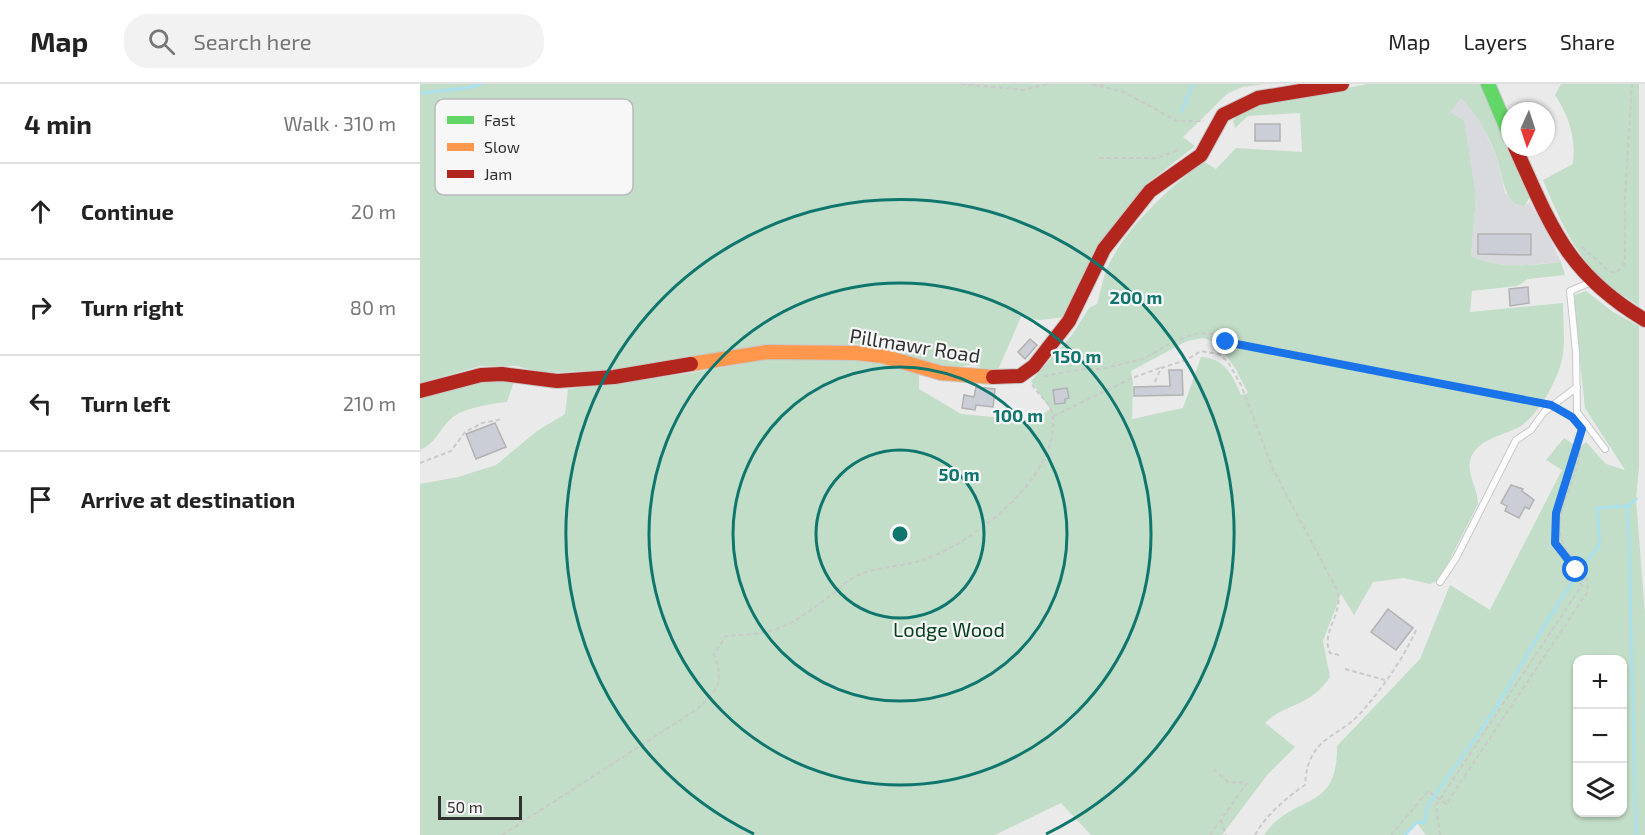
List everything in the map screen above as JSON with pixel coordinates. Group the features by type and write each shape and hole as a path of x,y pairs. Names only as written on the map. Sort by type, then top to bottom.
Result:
{"street":[{"name":"Pillmawr Road","path":"420,391 481,375 502,374 557,381 604,378 767,352 856,353 882,356 941,373 1000,378 1020,376 1034,366 1069,321 1091,271 1104,249 1150,191 1201,155 1223,115 1258,98 1342,84"},
{"path":"1488,84 1501,115"},
{"path":"1519,156 1562,248 1589,283 1613,303 1645,320"}],"lane":[{"path":"1589,283 1570,291 1577,412 1605,449"},
{"path":"1440,582 1456,558 1516,441 1532,430 1544,412 1576,387"}],"path":[{"path":"961,84 1024,90 1047,84"},
{"path":"1092,84 1124,92 1177,121 1210,120"},
{"path":"1579,245 1609,271 1616,273 1625,263 1625,198 1632,84"},
{"path":"1099,158 1158,158 1180,149"},
{"path":"1041,376 1083,369 1102,369 1143,359 1177,340 1199,333 1215,334 1226,342 1554,406 1572,417"},
{"path":"1053,416 1132,378 1186,360 1201,351 1219,354 1242,385 1273,470 1341,600 1327,645 1330,653 1339,655"},
{"path":"1155,382 1161,368"},
{"path":"502,835 554,799 619,762 657,734 699,708 718,689 720,670 714,654 726,636 758,635 788,627 857,575 924,560 948,550 1006,508 1033,477 1044,458 1053,429 1053,416 1048,403 1033,387 1031,381"},
{"path":"420,463 451,452 465,432 482,423 503,419"},
{"path":"1440,835 1436,806 1582,585 1574,566 1555,543 1556,513 1582,429 1577,423"},
{"path":"1391,835 1428,790 1446,804 1588,591 1587,577 1561,539 1562,514 1580,455 1579,442 1590,429"},
{"path":"1255,835 1260,826 1294,792 1305,785 1306,764 1326,738 1363,712 1407,648 1417,628"},
{"path":"1345,669 1385,680"},
{"path":"1210,835 1247,783 1228,782 1212,768"},
{"path":"1221,820 1227,835"}],"shaded area":[{"path":"1461,97 1479,117 1497,159 1505,193 1525,206 1529,202 1544,226 1561,262 1514,266 1487,263 1471,256 1476,198 1450,112"}],"green space":[{"path":"420,84 1265,84 1242,87 1227,94 1183,137 1195,146 1149,182 1065,317 1040,320 1021,317 997,372 985,370 974,364 948,369 857,344 607,370 544,373 516,366 480,366 420,383"},
{"name":"Lodge Wood","path":"1368,84 1481,84 1501,126 1501,156 1515,156 1532,192 1525,206 1515,204 1511,199 1488,136 1479,119 1461,98 1450,112 1464,121 1476,198 1471,256 1504,265 1561,262 1565,275 1528,279 1517,286 1472,291 1470,312 1563,303 1564,342 1557,374 1546,397 1531,417 1515,429 1480,445 1472,455 1470,473 1478,504 1440,579 1430,584 1404,578 1373,582 1354,615 1341,594 1323,641 1330,677 1314,695 1281,711 1265,723 1295,747 1268,774 1222,835 1091,835 1061,803 995,835 420,835 420,484 458,477 496,465 537,431 565,414 568,389 691,373 773,358 863,360 919,372 919,389 961,414 1034,421 1050,409 1031,381 1072,335 1089,308 1097,304 1109,264 1128,234 1151,208 1203,161 1216,169 1236,148 1302,152 1300,113 1248,116 1235,128 1233,121 1243,108","holes":["1203,338 1217,343 1235,368 1248,393 1241,395 1231,374 1222,364 1201,357 1183,408 1132,419 1131,371 1187,341"]},
{"path":"1561,84 1639,84 1639,306 1604,282 1584,260 1561,221 1543,180 1573,164 1570,128 1555,95"},
{"path":"1586,291 1613,312 1639,326 1639,467 1636,499 1645,614 1645,835 1426,835 1417,823 1405,835 1264,835 1288,813 1322,793 1330,783 1335,768 1337,746 1420,659 1450,585 1490,610 1562,470 1546,460 1564,438 1579,448 1586,442 1606,464 1625,470 1585,408 1574,306 1575,295"},
{"path":"514,381 507,402 479,406 453,417 430,444 420,450 420,397 483,382"}],"building":[{"path":"1255,124 1280,124 1280,141 1255,141"},
{"path":"1478,234 1531,234 1531,255 1478,254"},
{"path":"1528,287 1529,303 1510,306 1509,289"},
{"path":"1030,339 1037,345 1025,359 1018,352"},
{"path":"1169,370 1182,370 1183,395 1134,396 1134,387 1170,386"},
{"path":"976,387 995,389 993,407 976,405 975,410 962,408 964,395 974,397"},
{"path":"1067,388 1069,398 1065,399 1065,403 1055,404 1053,390"},
{"path":"495,423 506,447 476,459 466,434"},
{"path":"1511,485 1523,489 1522,491 1534,500 1529,509 1525,507 1519,518 1505,511 1507,506 1501,503"},
{"path":"1388,609 1413,628 1396,650 1371,632"}],"waterway":[{"path":"420,93 467,88 482,84"},
{"path":"1181,112 1193,84"},
{"path":"1405,835 1417,822 1424,823 1429,803 1502,698 1564,594 1600,544 1597,508 1628,506 1636,499"},
{"path":"1628,506 1636,835"}],"traffic: fast":[{"path":"1488,84 1501,115"}],"traffic: slow":[{"path":"691,364 767,352 856,353 882,356 941,373 993,377"}],"traffic: jam":[{"path":"993,377 1020,376 1034,366 1069,321 1104,249 1150,191 1201,155 1223,115 1258,98 1342,84"},
{"path":"1519,156 1539,201 1564,246 1596,284 1645,320"},
{"path":"420,391 481,375 502,374 557,381 614,377 691,364"}],"route":[{"path":"1226,342 1551,405 1572,417 1582,429 1578,435 1579,442 1556,513 1555,543 1576,570"}]}
